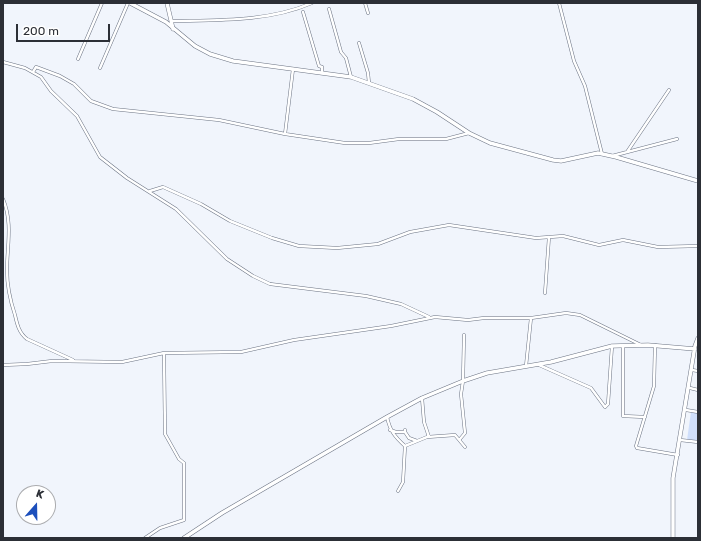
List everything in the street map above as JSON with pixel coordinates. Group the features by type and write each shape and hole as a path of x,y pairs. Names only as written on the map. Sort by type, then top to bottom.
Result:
{"street":[{"path":"78,59 102,3"},
{"path":"100,68 129,3 166,22 195,46 221,58 293,70 351,77 425,105 469,133 490,143 553,160 562,161 602,154 698,182"},
{"path":"167,3 173,28"},
{"path":"172,21 256,17 291,10 312,3"},
{"path":"366,3 368,14"},
{"path":"559,3 574,61 585,86 602,154"},
{"path":"329,9 341,52 346,58 351,77"},
{"path":"303,12 319,66 322,67 322,73"},
{"path":"359,43 368,73 369,83"},
{"path":"3,62 25,68 41,77 51,90 78,116 100,157 127,178 150,191 176,209 227,259 270,284 366,296 401,304 429,317"},
{"path":"33,72 36,67 60,76 74,84 91,101 113,109 219,120 324,141 360,143 399,139 446,139 469,133"},
{"path":"285,134 293,70"},
{"path":"627,152 669,90"},
{"path":"612,156 677,139"},
{"path":"150,191 163,187 201,204 222,218 272,238 299,246 337,248 378,244 410,232 449,225 536,238 563,236 599,245 623,240 658,247 698,246"},
{"path":"3,200 9,224 10,237 7,269 8,291 22,335 27,339 76,361"},
{"path":"545,293 549,237"},
{"path":"3,365 76,361 122,362 164,353 241,352 294,340 391,326 429,317 468,320 484,318 531,318 566,314 580,316 641,345"},
{"path":"526,366 531,318"},
{"path":"460,440 465,433 461,394 463,381 464,335"},
{"path":"673,538 673,478 698,338"},
{"path":"655,345 654,386 636,446 637,448 678,454"},
{"path":"184,538 222,513 387,417 422,398 463,381 487,373 537,364 612,346 655,345 696,347"},
{"path":"537,364 591,388 605,407 608,404 612,346"},
{"path":"623,346 623,416 645,417"},
{"path":"145,538 160,528 184,520 184,463 179,459 165,434 164,353"},
{"path":"692,370 698,371"},
{"path":"690,388 698,390"},
{"path":"422,398 424,422 430,437"},
{"path":"686,410 698,412"},
{"path":"387,417 390,430 405,446"},
{"path":"390,430 396,432 405,431 409,438 417,441"},
{"path":"405,446 430,437 455,435 465,447"},
{"path":"680,440 698,442"},
{"path":"398,491 403,482 405,446"}],"shaded area":[{"path":"691,412 698,413 698,442 687,440"}]}
